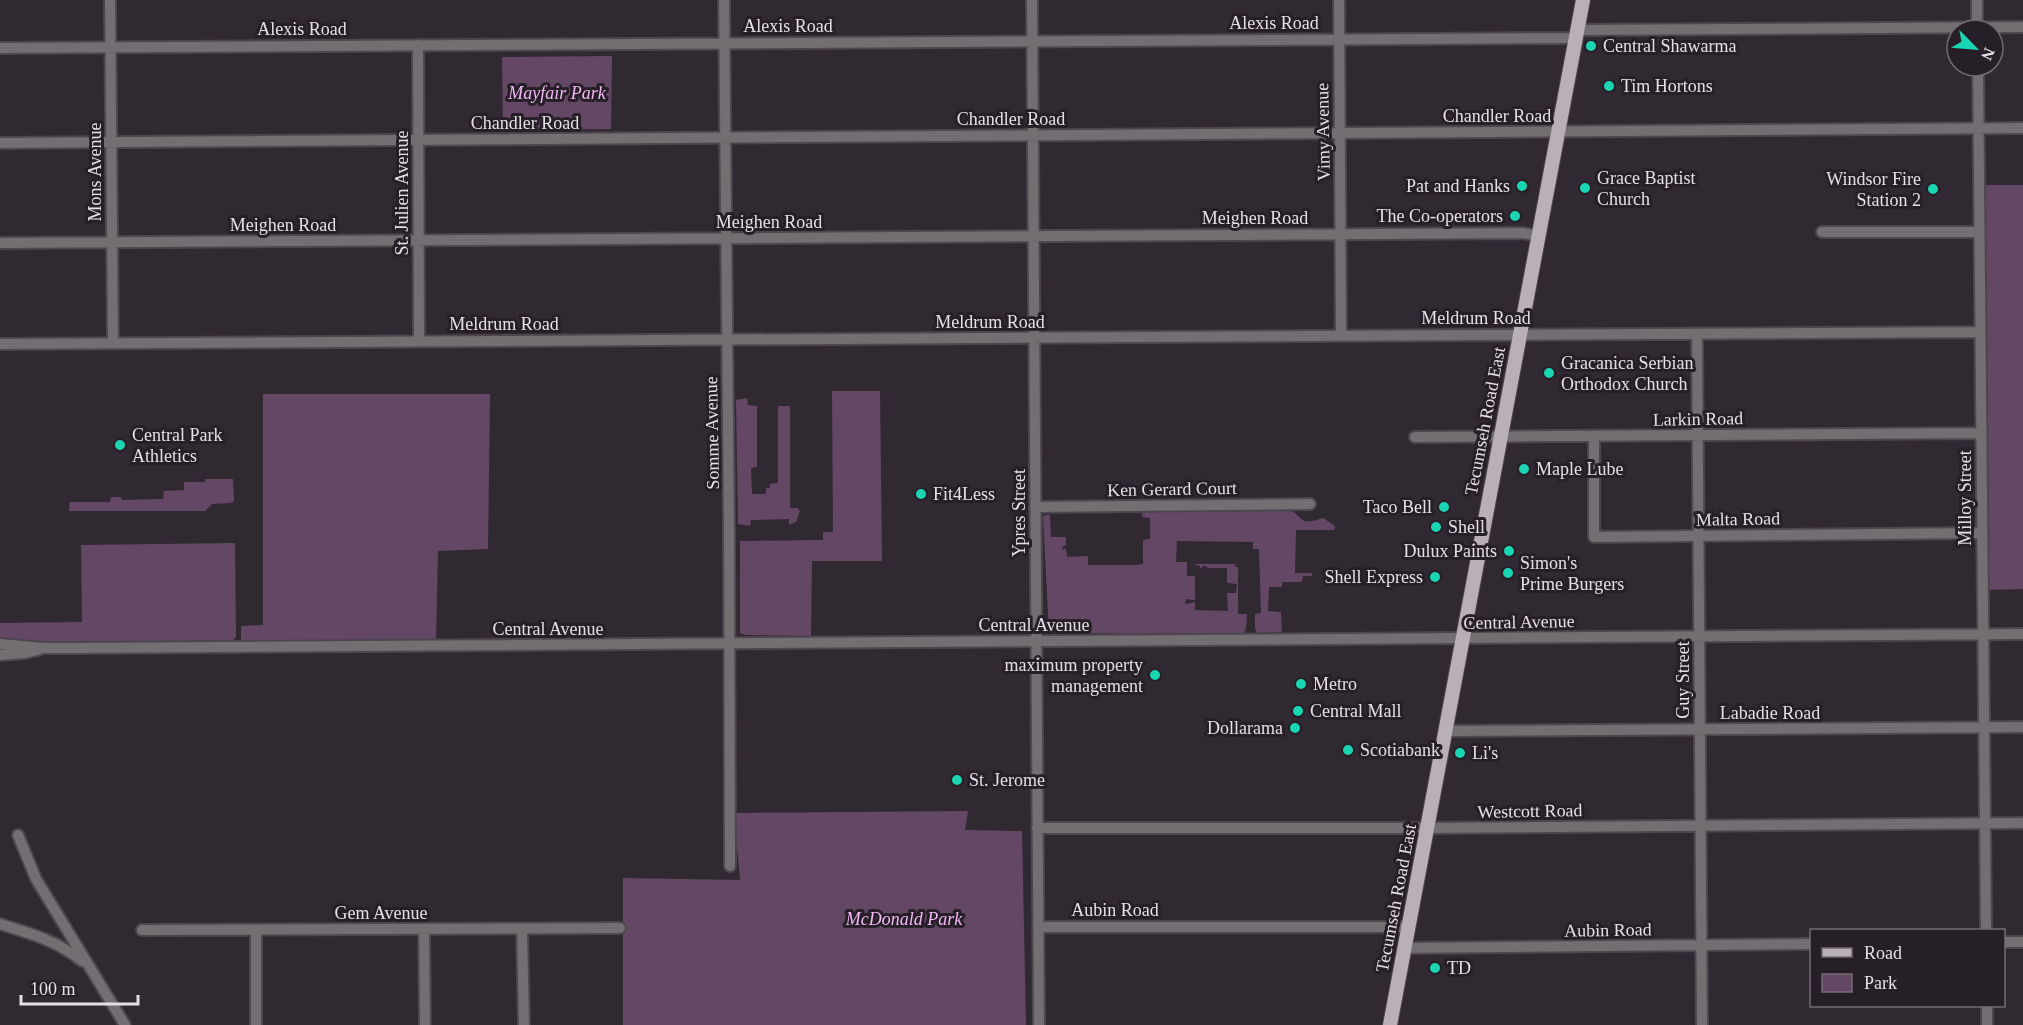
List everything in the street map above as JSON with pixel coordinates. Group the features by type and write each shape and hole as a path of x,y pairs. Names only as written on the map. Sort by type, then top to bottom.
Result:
{"main road":[{"name":"Tecumseh Road East","path":"1390,1025 1582,0"}],"street":[{"name":"Mons Avenue","path":"111,0 113,343"},
{"name":"Somme Avenue","path":"724,0 730,866"},
{"name":"Ypres Street","path":"1032,0 1039,1025"},
{"name":"Vimy Avenue","path":"1339,0 1341,335"},
{"path":"1977,0 1977,18"},
{"name":"Alexis Road","path":"2005,27 2023,27"},
{"name":"Alexis Road","path":"0,48 1339,39 1945,28"},
{"name":"St. Julien Avenue","path":"418,45 419,341"},
{"name":"Milloy Street","path":"1978,78 1986,929"},
{"name":"Chandler Road","path":"0,143 2023,128"},
{"path":"1822,232 1979,232"},
{"name":"Meighen Road","path":"0,243 1523,233 1538,236"},
{"name":"Meldrum Road","path":"0,344 1980,332"},
{"name":"Guy Street","path":"1697,334 1702,1025"},
{"name":"Larkin Road","path":"1415,437 1981,433"},
{"name":"Malta Road","path":"1594,436 1594,537 1982,533"},
{"name":"Ken Gerard Court","path":"1035,507 1310,504"},
{"name":"Central Avenue","path":"0,644 44,648 2023,634"},
{"name":"Central Avenue","path":"0,655 25,653 44,648"},
{"name":"Labadie Road","path":"1445,731 2023,727"},
{"name":"Westcott Road","path":"1037,828 1427,828 2023,823"},
{"path":"18,835 36,879 125,1025"},
{"path":"0,924 53,942 70,951 89,967"},
{"name":"Aubin Road","path":"1038,927 1409,927"},
{"name":"Gem Avenue","path":"142,930 620,928"},
{"path":"424,929 425,1025"},
{"path":"522,929 524,1025"},
{"path":"256,930 256,1025"},
{"path":"2005,942 2023,942"},
{"name":"Aubin Road","path":"1405,948 1810,944"},
{"path":"1987,1007 1987,1025"}],"green space":[{"name":"Mayfair Park","path":"612,56 611,129 503,130 502,57"},
{"path":"1983,185 2023,185 2023,589 1986,590"},
{"path":"832,391 880,391 882,561 812,561 811,636 745,635 740,633 740,541 823,540 823,532 833,532"},
{"path":"263,394 490,394 488,549 438,551 436,641 241,642 241,626 263,625"},
{"path":"747,398 748,405 757,406 757,467 751,468 752,494 766,494 766,488 770,488 770,484 778,483 778,406 790,406 790,508 797,508 800,511 796,522 789,525 789,519 751,520 750,526 738,524 736,400"},
{"path":"205,479 233,479 234,501 212,504 205,511 69,511 70,502 110,502 111,497 121,497 122,500 163,499 164,491 184,490 184,482 205,482"},
{"path":"1287,509 1302,520 1323,518 1335,526 1334,530 1296,530 1295,573 1312,573 1312,576 1303,576 1302,582 1282,582 1282,587 1269,587 1268,611 1281,612 1282,632 1257,633 1255,628 1255,614 1261,613 1259,549 1253,549 1253,542 1177,541 1176,562 1187,562 1187,576 1195,576 1195,600 1186,599 1185,604 1195,602 1195,610 1228,611 1227,593 1236,593 1237,584 1227,583 1227,568 1203,566 1200,569 1200,566 1195,564 1236,564 1235,567 1238,567 1238,614 1247,614 1244,633 1049,632 1043,517 1045,515 1050,515 1051,537 1066,537 1066,545 1062,549 1066,549 1067,557 1088,556 1088,565 1137,565 1143,564 1143,540 1150,539 1150,518 1142,517 1143,510"},
{"path":"235,543 236,637 230,643 49,643 0,638 0,623 82,622 81,545"},
{"name":"McDonald Park","path":"968,811 965,830 1022,831 1026,1025 623,1025 623,878 740,880 734,813"}],"place":[{"name":"Central Shawarma","path":"1591,46"},
{"name":"Tim Hortons","path":"1609,86"},
{"name":"Pat and Hanks","path":"1522,186"},
{"name":"Grace Baptist Church","path":"1585,188"},
{"name":"Windsor Fire Station 2","path":"1933,189"},
{"name":"The Co-operators","path":"1515,216"},
{"name":"Gracanica Serbian Orthodox Church","path":"1549,373"},
{"name":"Central Park Athletics","path":"120,445"},
{"name":"Maple Lube","path":"1524,469"},
{"name":"Fit4Less","path":"921,494"},
{"name":"Taco Bell","path":"1444,507"},
{"name":"Shell","path":"1436,527"},
{"name":"Dulux Paints","path":"1509,551"},
{"name":"Simon's Prime Burgers","path":"1508,573"},
{"name":"Shell Express","path":"1435,577"},
{"name":"maximum property management","path":"1155,675"},
{"name":"Metro","path":"1301,684"},
{"name":"Central Mall","path":"1298,711"},
{"name":"Dollarama","path":"1295,728"},
{"name":"Scotiabank","path":"1348,750"},
{"name":"Li's","path":"1460,753"},
{"name":"St. Jerome","path":"957,780"},
{"name":"TD","path":"1435,968"}]}
